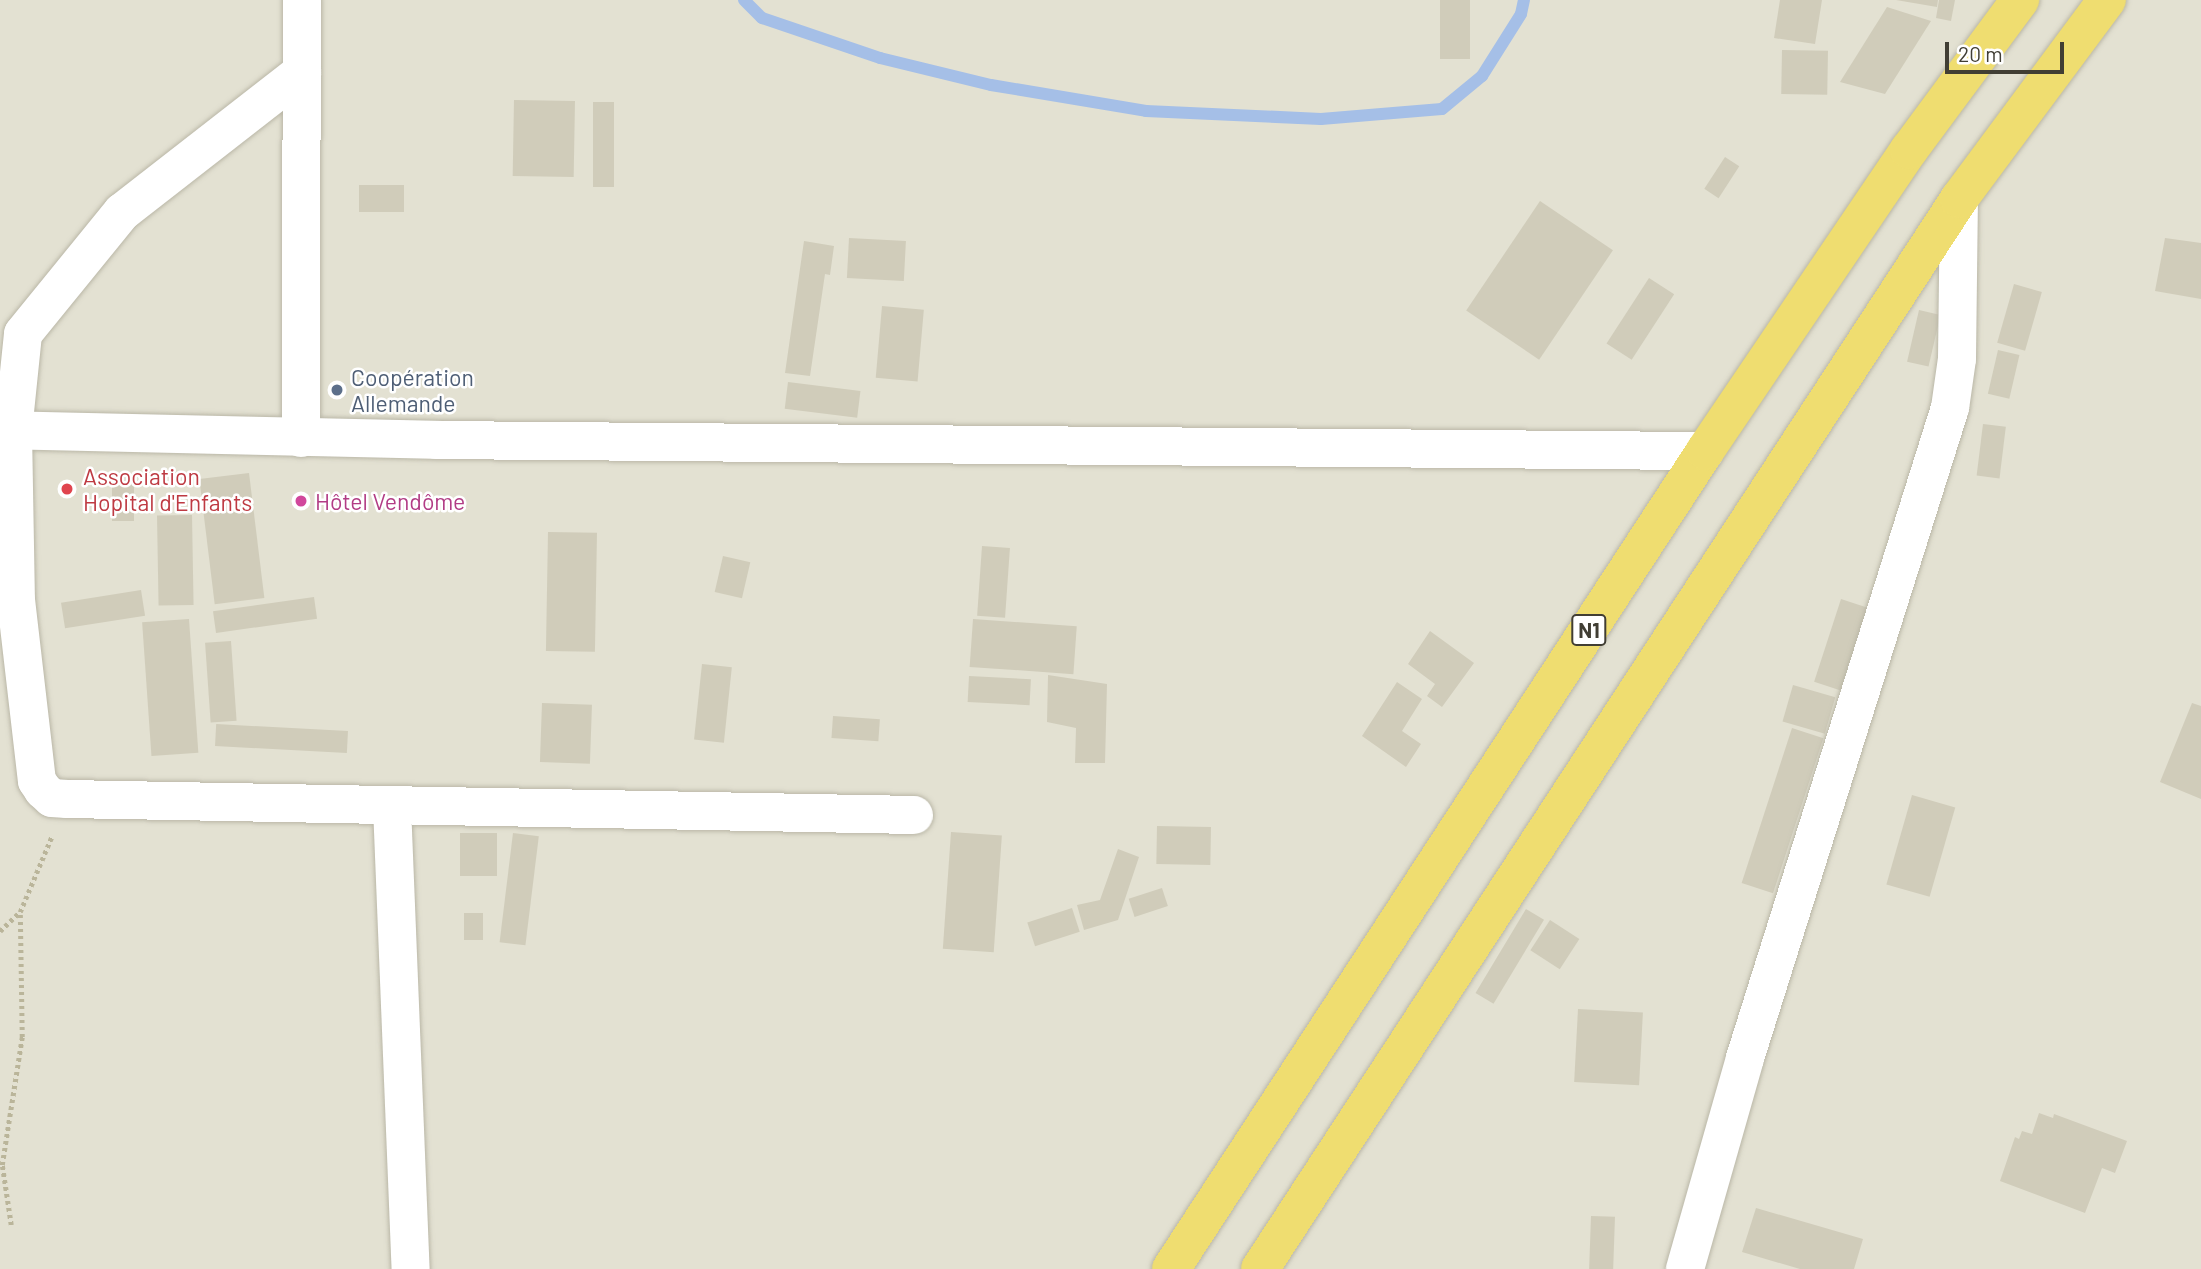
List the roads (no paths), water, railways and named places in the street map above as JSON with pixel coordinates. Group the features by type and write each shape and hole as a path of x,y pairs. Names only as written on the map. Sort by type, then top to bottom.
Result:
{"highway":[{"name":"N1","path":"1171,1269 1705,451 1909,150 2020,0"},
{"path":"1260,1269 1959,199 2107,0"}],"street":[{"path":"301,438 302,0"},
{"path":"302,72 122,212 12,342 6,431 8,602 37,781 52,798 67,799 914,815"},
{"path":"1685,1269 1749,1045 1950,408 1957,359 1959,199"},
{"path":"6,431 301,438 1705,451"},
{"path":"392,806 411,1269"}],"waterway":[{"path":"744,0 762,18 880,58 991,85 1146,111 1321,119 1442,109 1482,76 1521,14 1524,0"}],"place":[{"name":"Coopération Allemande","path":"337,390"},
{"name":"Association Hopital d'Enfants","path":"67,489"},
{"name":"Hôtel Vendôme","path":"301,501"}]}
